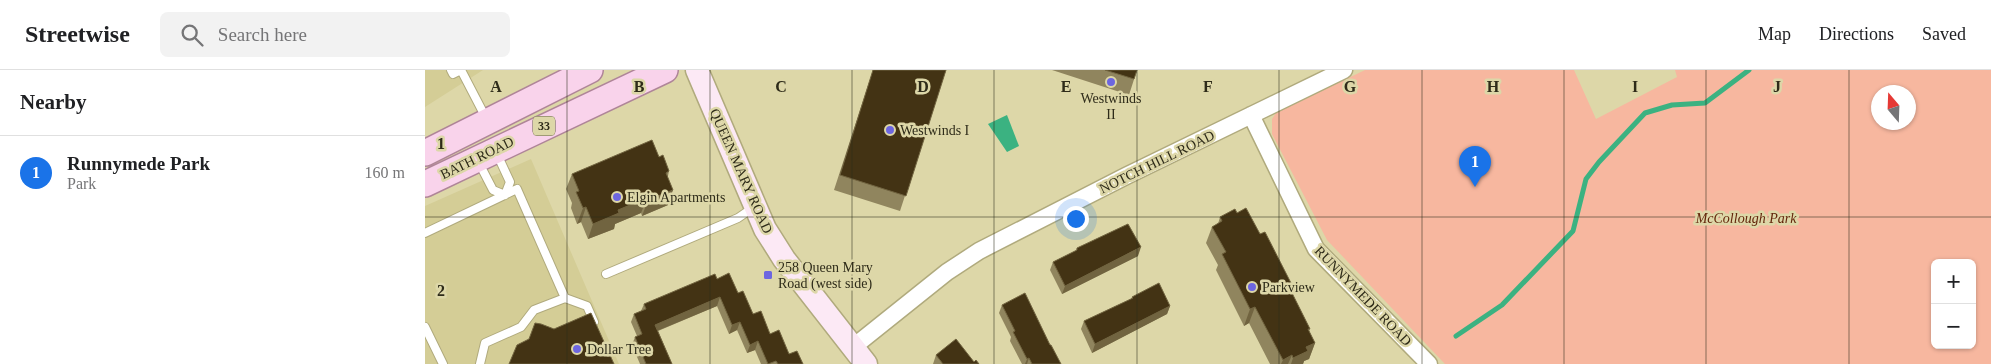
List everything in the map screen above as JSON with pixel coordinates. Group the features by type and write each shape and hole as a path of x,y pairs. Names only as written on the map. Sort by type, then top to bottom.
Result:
{"main road":[{"name":"BATH ROAD","path":"425,184 665,70"},
{"name":"BATH ROAD","path":"425,153 576,73"}],"street":[{"name":"QUEEN MARY ROAD","path":"697,70 765,229 784,260 859,356"},
{"name":"NOTCH HILL ROAD","path":"859,356 947,272 979,251 1345,70"},
{"name":"RUNNYMEDE ROAD","path":"1251,115 1316,250 1429,364"}],"lane":[{"path":"451,70 453,74 461,70 488,121"},
{"path":"486,154 493,190 505,196"},
{"path":"486,154 510,182 505,196"},
{"path":"425,233 517,189 565,298"},
{"path":"606,274 738,218 755,207"},
{"path":"480,364 485,343 521,326 534,310 565,298 587,306 597,331"},
{"path":"425,326 443,364"}],"shaded area":[{"path":"425,70 483,70 425,107"},
{"path":"1007,115 1019,146 1007,152 988,124"},
{"path":"531,159 619,364 425,364 425,206"}],"green space":[{"name":"McCollough Park","path":"1365,70 1574,70 1596,119 1677,77 1675,70 1991,70 1991,364 1445,364 1327,240 1272,134 1272,119 1276,113"}],"building":[{"name":"Westwinds I","path":"873,70 946,70 906,196 840,175"},
{"path":"1105,70 1137,70 1134,79"},
{"name":"Elgin Apartments","path":"652,140 659,157 663,155 669,171 666,173 673,190 618,210 619,213 593,224 586,207 583,208 576,192 579,191 572,174"},
{"name":"Parkview","path":"1246,208 1260,234 1265,232 1293,287 1290,289 1315,343 1306,347 1308,351 1293,358 1292,355 1283,360 1255,307 1250,309 1222,254 1226,252 1212,227 1222,221 1220,217 1235,209 1237,213"},
{"path":"1128,224 1141,247 1065,286 1053,262 1077,250 1077,248"},
{"path":"729,273 738,293 743,291 753,314 761,311 770,334 779,330 789,354 797,351 803,364 778,364 776,361 768,364 758,341 750,345 740,322 732,325 720,297 655,325 672,364 646,364 635,337 642,334 634,314 646,309 644,304 715,274 717,279"},
{"path":"1159,283 1170,306 1095,344 1084,321 1133,298"},
{"path":"1025,293 1061,364 1032,364 1029,358 1027,359 1013,332 1015,331 1002,305"},
{"path":"591,313 614,364 509,364 517,345 529,339 535,323 554,329"},
{"path":"956,339 974,362 976,360 979,364 943,364 936,355"}],"waterway":[{"path":"1456,336 1502,305 1573,231 1586,179 1599,162 1645,113 1672,105 1705,103 1749,70"}],"place":[{"name":"Westwinds II","path":"1111,82"},
{"name":"Westwinds I","path":"890,130"},
{"name":"Runnymede Park","path":"1475,187"},
{"name":"Elgin Apartments","path":"617,197"},
{"name":"258 Queen Mary Road (west side)","path":"768,275"},
{"name":"Parkview","path":"1252,287"},
{"name":"Dollar Tree","path":"577,349"}]}
